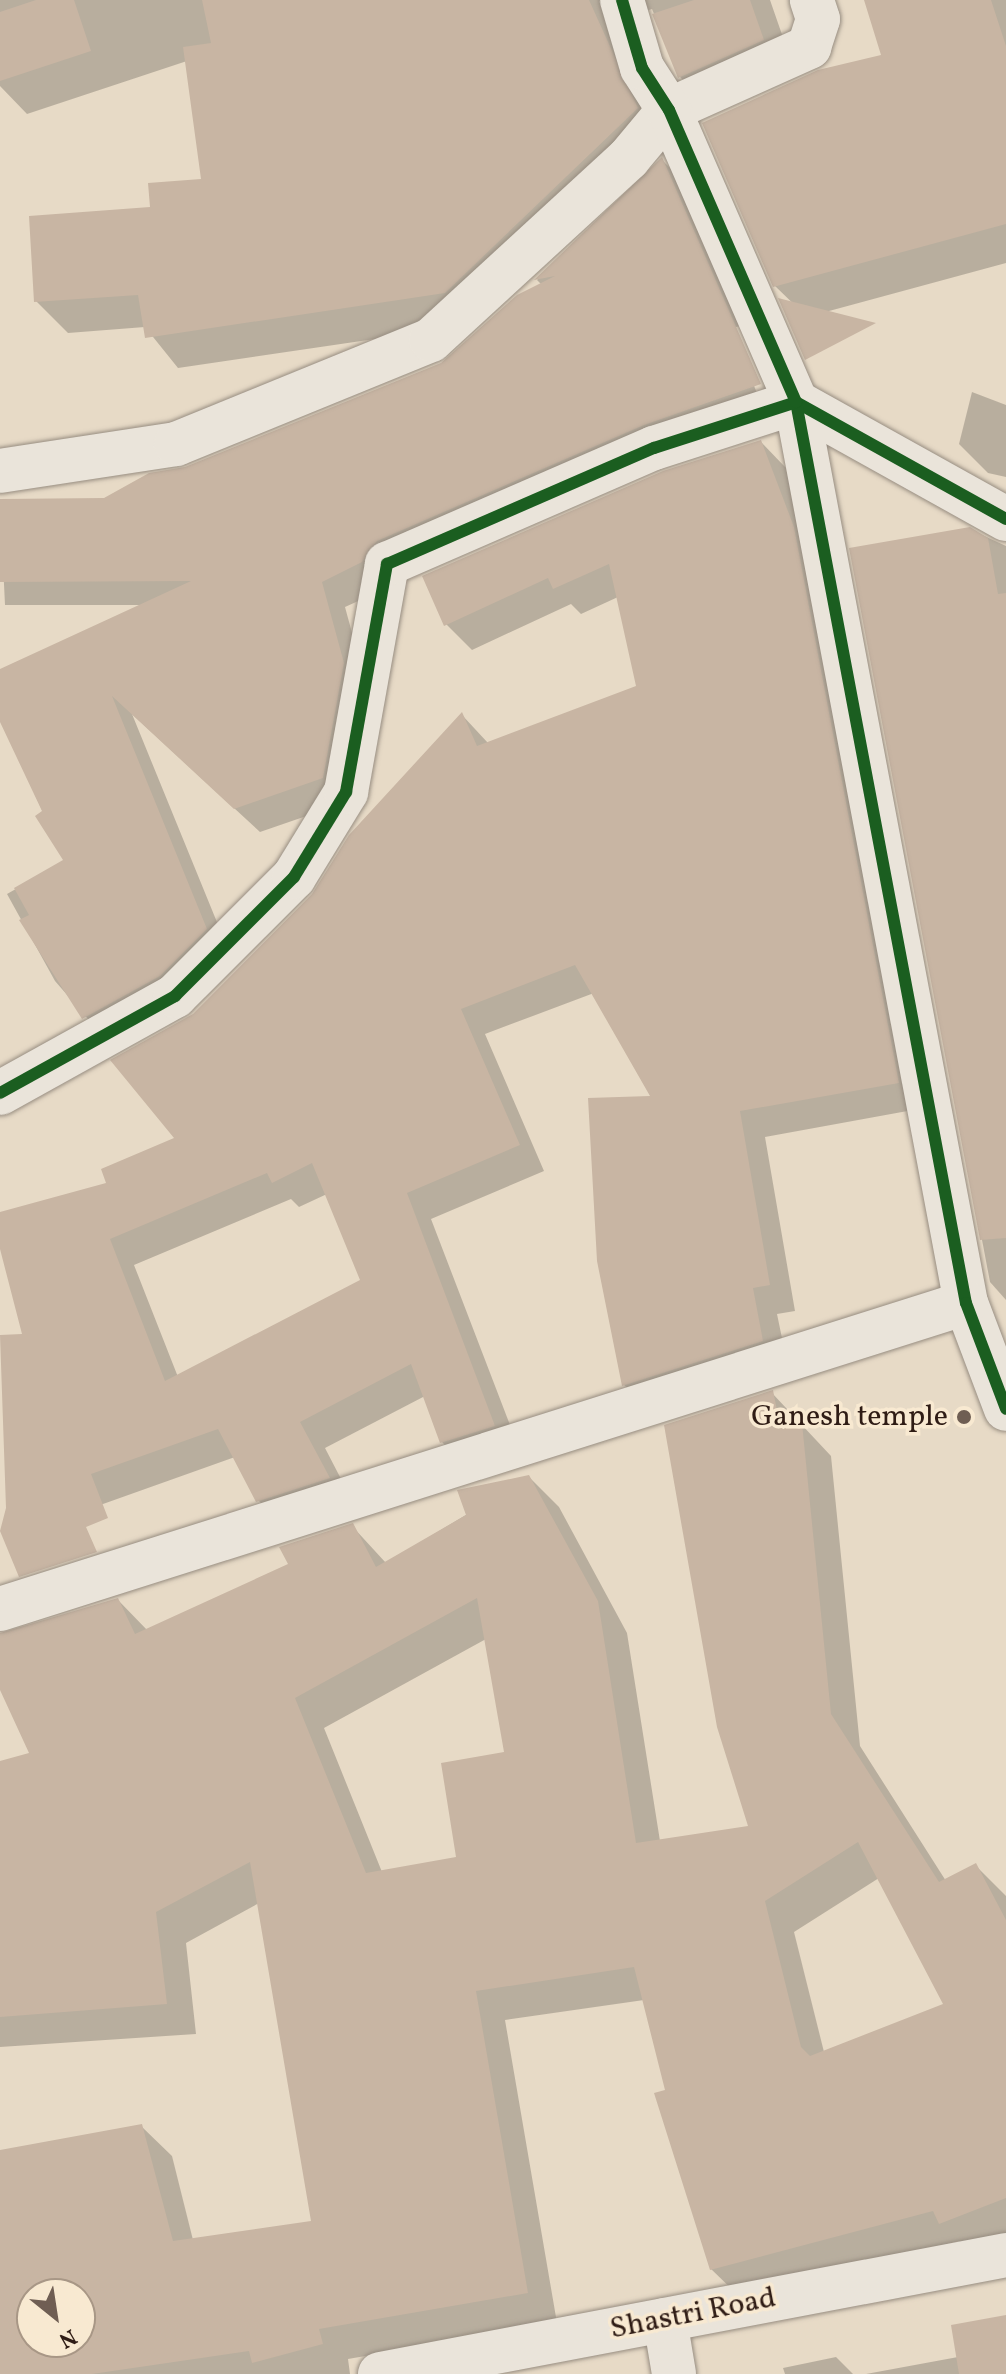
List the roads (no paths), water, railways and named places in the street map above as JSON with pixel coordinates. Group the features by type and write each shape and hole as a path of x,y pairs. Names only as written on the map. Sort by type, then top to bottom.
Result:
{"street":[{"path":"622,0 642,68 669,110 796,402 966,1303 1005,1401"},
{"path":"0,471 176,444 431,340 628,159 669,110 809,47 818,19 812,0"},
{"path":"0,1093 175,996 294,877 346,792 387,564 654,448 796,402 1006,519"},
{"path":"0,1609 966,1303"},
{"name":"Shastri Road","path":"380,2374 1006,2255"},
{"path":"665,2320 674,2374"}],"place":[{"name":"Ganesh temple","path":"964,1417"}]}
